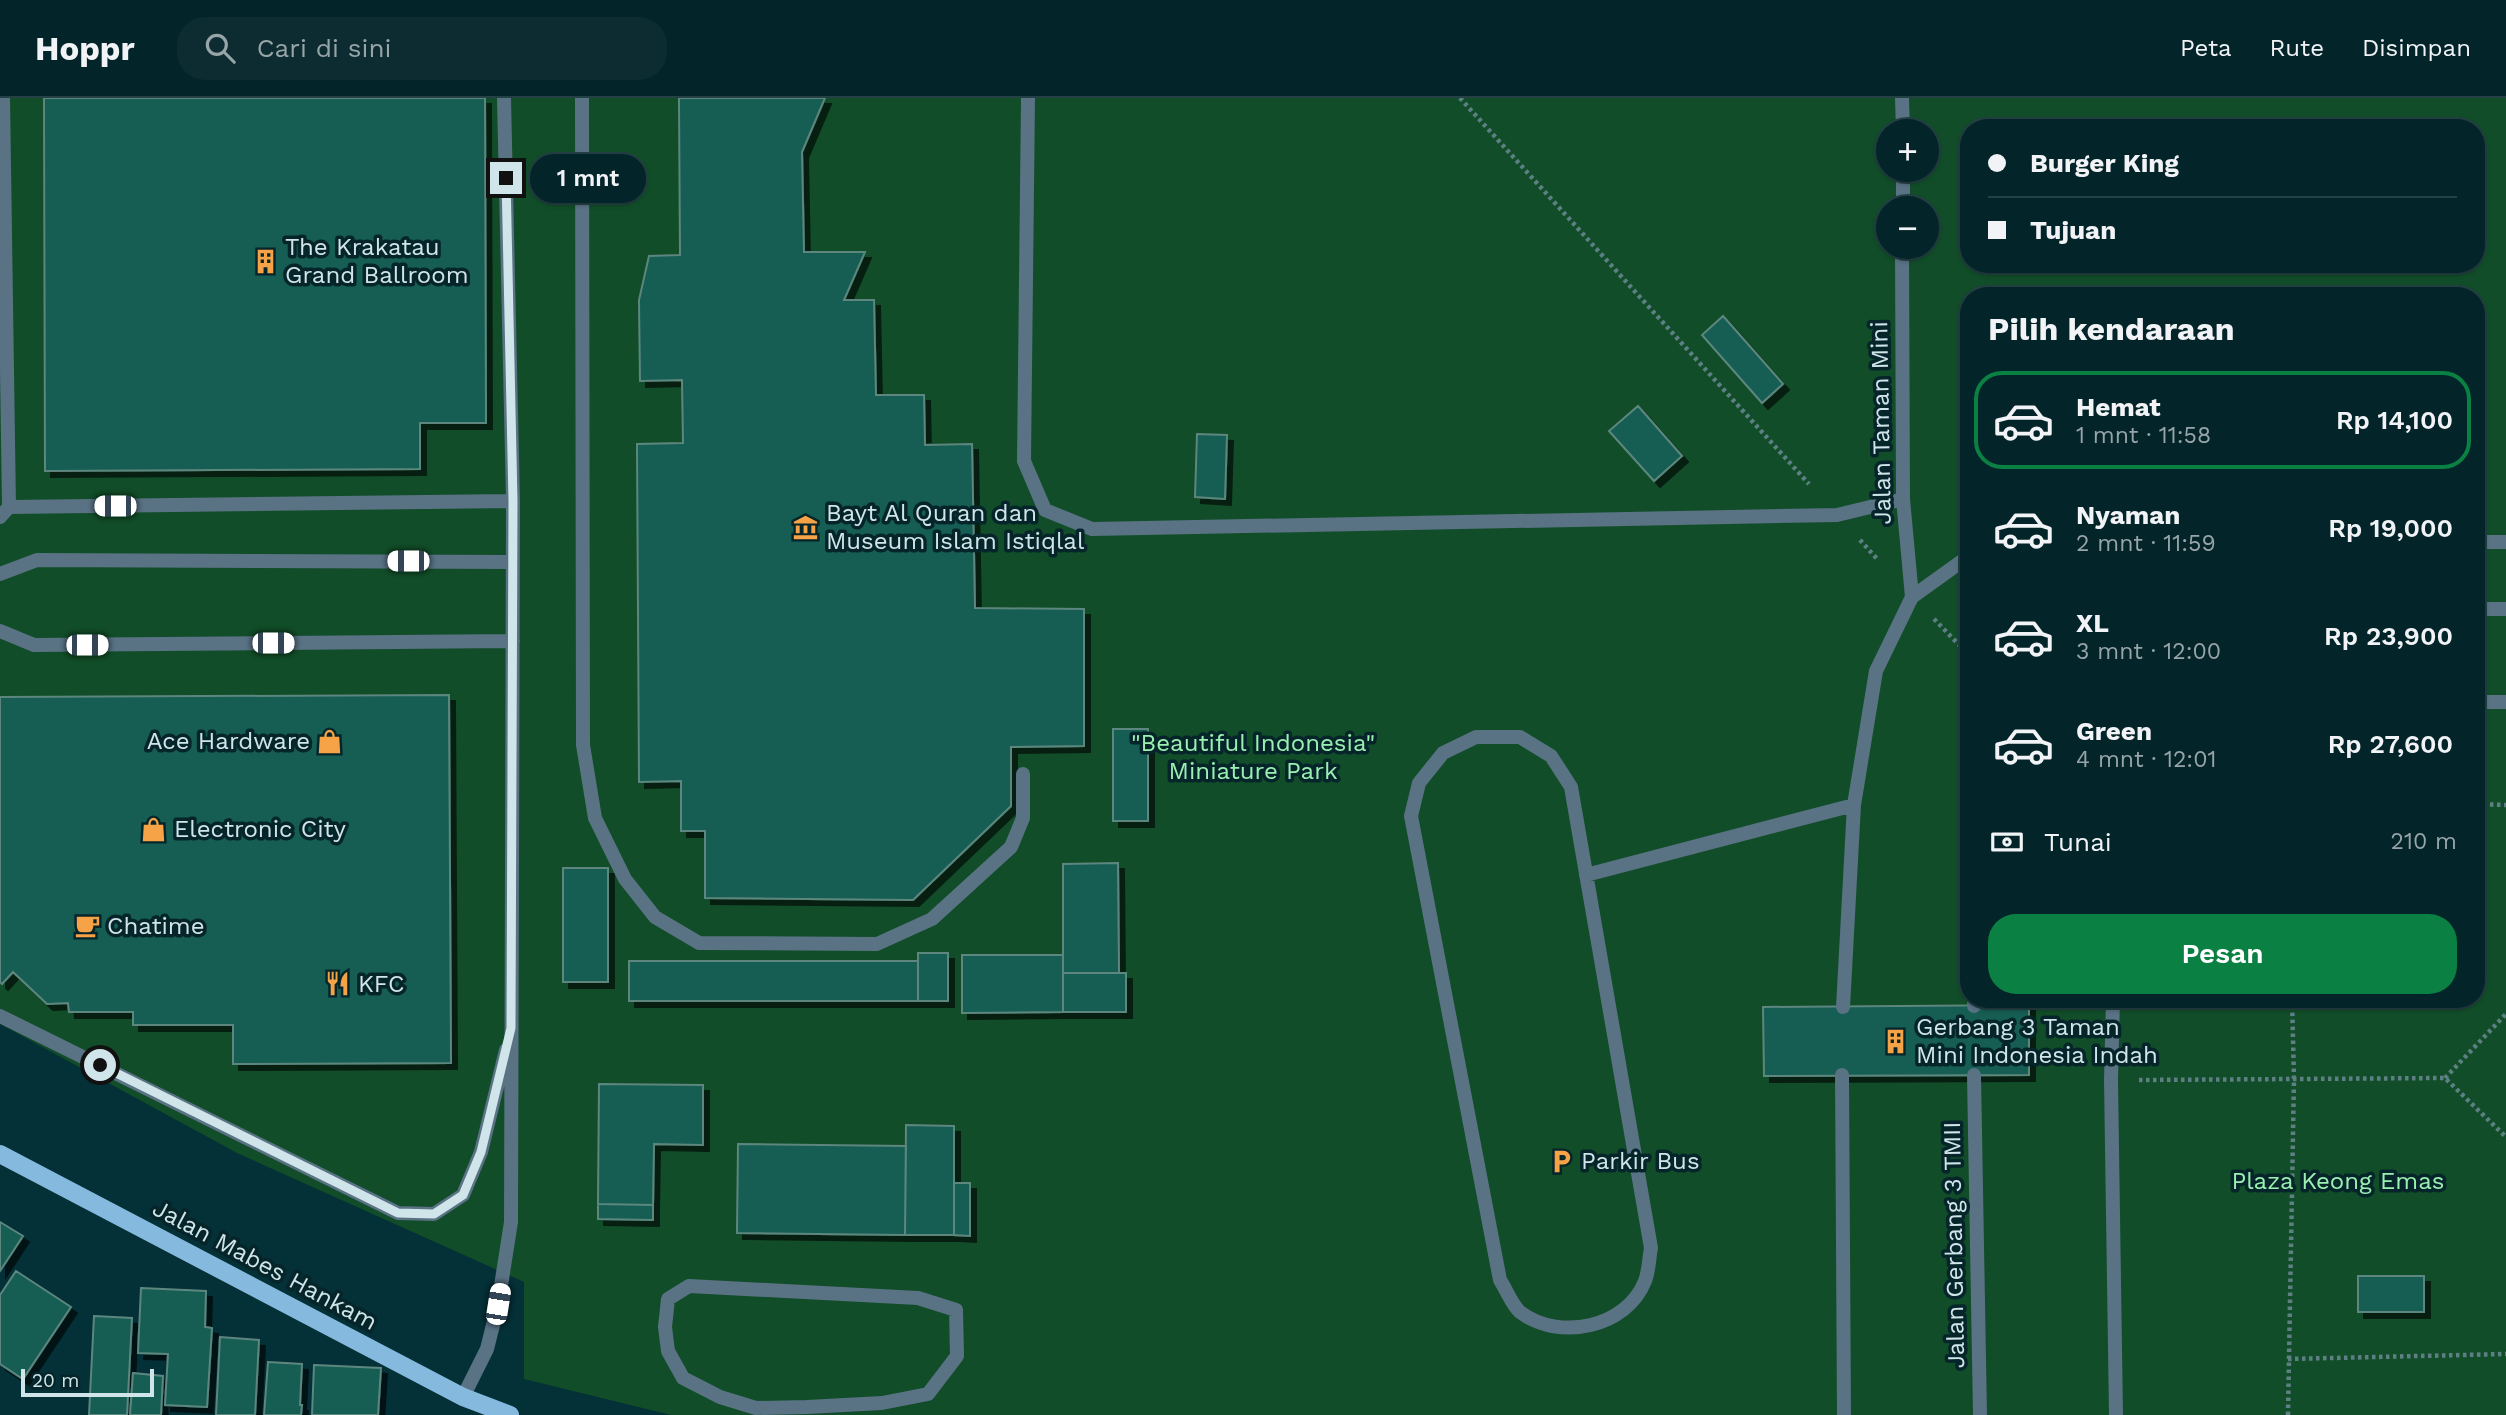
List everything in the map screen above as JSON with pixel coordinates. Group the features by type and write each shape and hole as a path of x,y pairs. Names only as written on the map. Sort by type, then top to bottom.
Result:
{"main road":[{"name":"Jalan Mabes Hankam","path":"0,1154 463,1398 510,1415"}],"lane":[{"path":"3,98 4,512 513,501"},
{"path":"463,1398 487,1349 498,1304 511,1222 513,501 504,98"},
{"path":"582,98 583,745 595,818 625,879 655,917 699,943 877,944 932,919 1011,847 1023,818 1023,774"},
{"path":"1028,98 1024,461 1045,510 1092,529 1837,515 1903,499"},
{"path":"1902,98 1903,119"},
{"name":"Jalan Taman Mini","path":"1902,259 1903,499 1912,597"},
{"path":"2485,541 2506,542"},
{"path":"0,574 37,560 513,562"},
{"path":"1843,1007 1854,805 1876,671 1912,597 1960,562"},
{"path":"2485,609 2506,609"},
{"path":"0,631 34,645 513,641"},
{"path":"2485,702 2506,702"},
{"path":"1476,737 1520,737 1551,756 1571,787 1586,875 1651,1248 1646,1280 1627,1309 1588,1327 1550,1326 1519,1311 1500,1280 1411,816 1419,783 1443,753 1476,737"},
{"path":"1586,875 1854,805"},
{"path":"2113,1008 2111,1080 2116,1415"},
{"path":"0,1016 398,1213 434,1214 463,1195 481,1152 511,1028"},
{"path":"1842,1075 1843,1415"},
{"name":"Jalan Gerbang 3 TMII","path":"1975,1075 1980,1415"},
{"path":"689,1286 918,1298 956,1310 957,1356 928,1394 883,1403 755,1411 720,1398 683,1378 668,1351 665,1327 668,1299 689,1286"}],"path":[{"path":"1460,98 1837,515 1960,646"},
{"path":"2485,804 2506,805"},
{"path":"2288,1415 2294,1078 2292,1009"},
{"path":"2445,1078 2506,1014"},
{"path":"2111,1080 2445,1078 2506,1137"},
{"path":"2288,1359 2506,1354"}],"green space":[{"name":"\"Beautiful Indonesia\" Miniature Park","path":"0,98 2506,98 2506,1415 671,1415 524,1379 524,1282 237,1153 0,1024"}],"building":[{"name":"The Krakatau Grand Ballroom","path":"44,98 485,98 486,423 420,423 420,469 45,471"},
{"name":"Bayt Al Quran dan Museum Islam Istiqlal","path":"679,98 825,98 802,152 804,252 865,252 844,300 874,300 876,395 924,395 925,445 972,444 975,608 1084,609 1084,746 1011,747 1011,806 913,900 705,898 705,831 681,831 681,781 639,782 637,444 683,443 682,380 640,381 639,300 649,256 680,255"},
{"path":"1723,316 1783,384 1762,403 1702,335"},
{"path":"1638,406 1682,456 1654,481 1609,431"},
{"path":"1197,434 1227,435 1225,499 1195,497"},
{"path":"449,695 451,1063 233,1064 233,1025 133,1025 133,1012 69,1012 68,1003 47,1004 13,972 2,984 0,982 0,697"},
{"path":"1113,729 1148,729 1148,821 1113,821"},
{"path":"1118,863 1119,973 1063,973 1063,864"},
{"path":"563,868 608,868 608,982 563,982"},
{"path":"918,953 948,953 948,1001 918,1001"},
{"path":"962,955 1063,955 1063,1012 962,1013"},
{"path":"629,961 918,961 918,1001 629,1001"},
{"path":"1063,973 1126,973 1126,1012 1063,1012"},
{"name":"Gerbang 3 Taman Mini Indonesia Indah","path":"1960,1006 1960,1008 2029,1008 2029,1075 1764,1076 1763,1007"},
{"path":"599,1084 703,1085 703,1145 654,1144 653,1205 598,1204"},
{"path":"906,1125 954,1126 954,1235 905,1235"},
{"path":"738,1144 906,1146 905,1235 737,1233"},
{"path":"954,1183 970,1183 970,1236 954,1235"},
{"path":"598,1204 653,1205 653,1220 598,1219"},
{"path":"0,1222 23,1236 0,1271"},
{"path":"16,1271 71,1307 23,1379 0,1364 0,1295"},
{"path":"2358,1276 2424,1276 2424,1312 2358,1312"},
{"path":"141,1288 206,1291 205,1327 212,1328 207,1407 165,1405 168,1354 138,1353"},
{"path":"94,1316 132,1318 127,1415 89,1415"},
{"path":"220,1337 259,1340 255,1415 216,1415"},
{"path":"268,1362 302,1364 301,1415 264,1415"},
{"path":"314,1365 381,1368 378,1415 312,1415"},
{"path":"133,1373 163,1376 161,1415 130,1415"}],"place":[{"name":"The Krakatau Grand Ballroom","path":"265,261"},
{"name":"Bayt Al Quran dan Museum Islam Istiqlal","path":"806,527"},
{"name":"Ace Hardware","path":"330,741"},
{"name":"Electronic City","path":"154,829"},
{"name":"Chatime","path":"87,926"},
{"name":"KFC","path":"338,984"},
{"name":"Gerbang 3 Taman Mini Indonesia Indah","path":"1896,1041"},
{"name":"Parkir Bus","path":"1561,1161"}],"route":[{"path":"100,1065 398,1213 434,1214 463,1195 481,1152 511,1028 513,501 506,178"}],"park label":[{"name":"Plaza Keong Emas","path":"2338,1181"}]}
